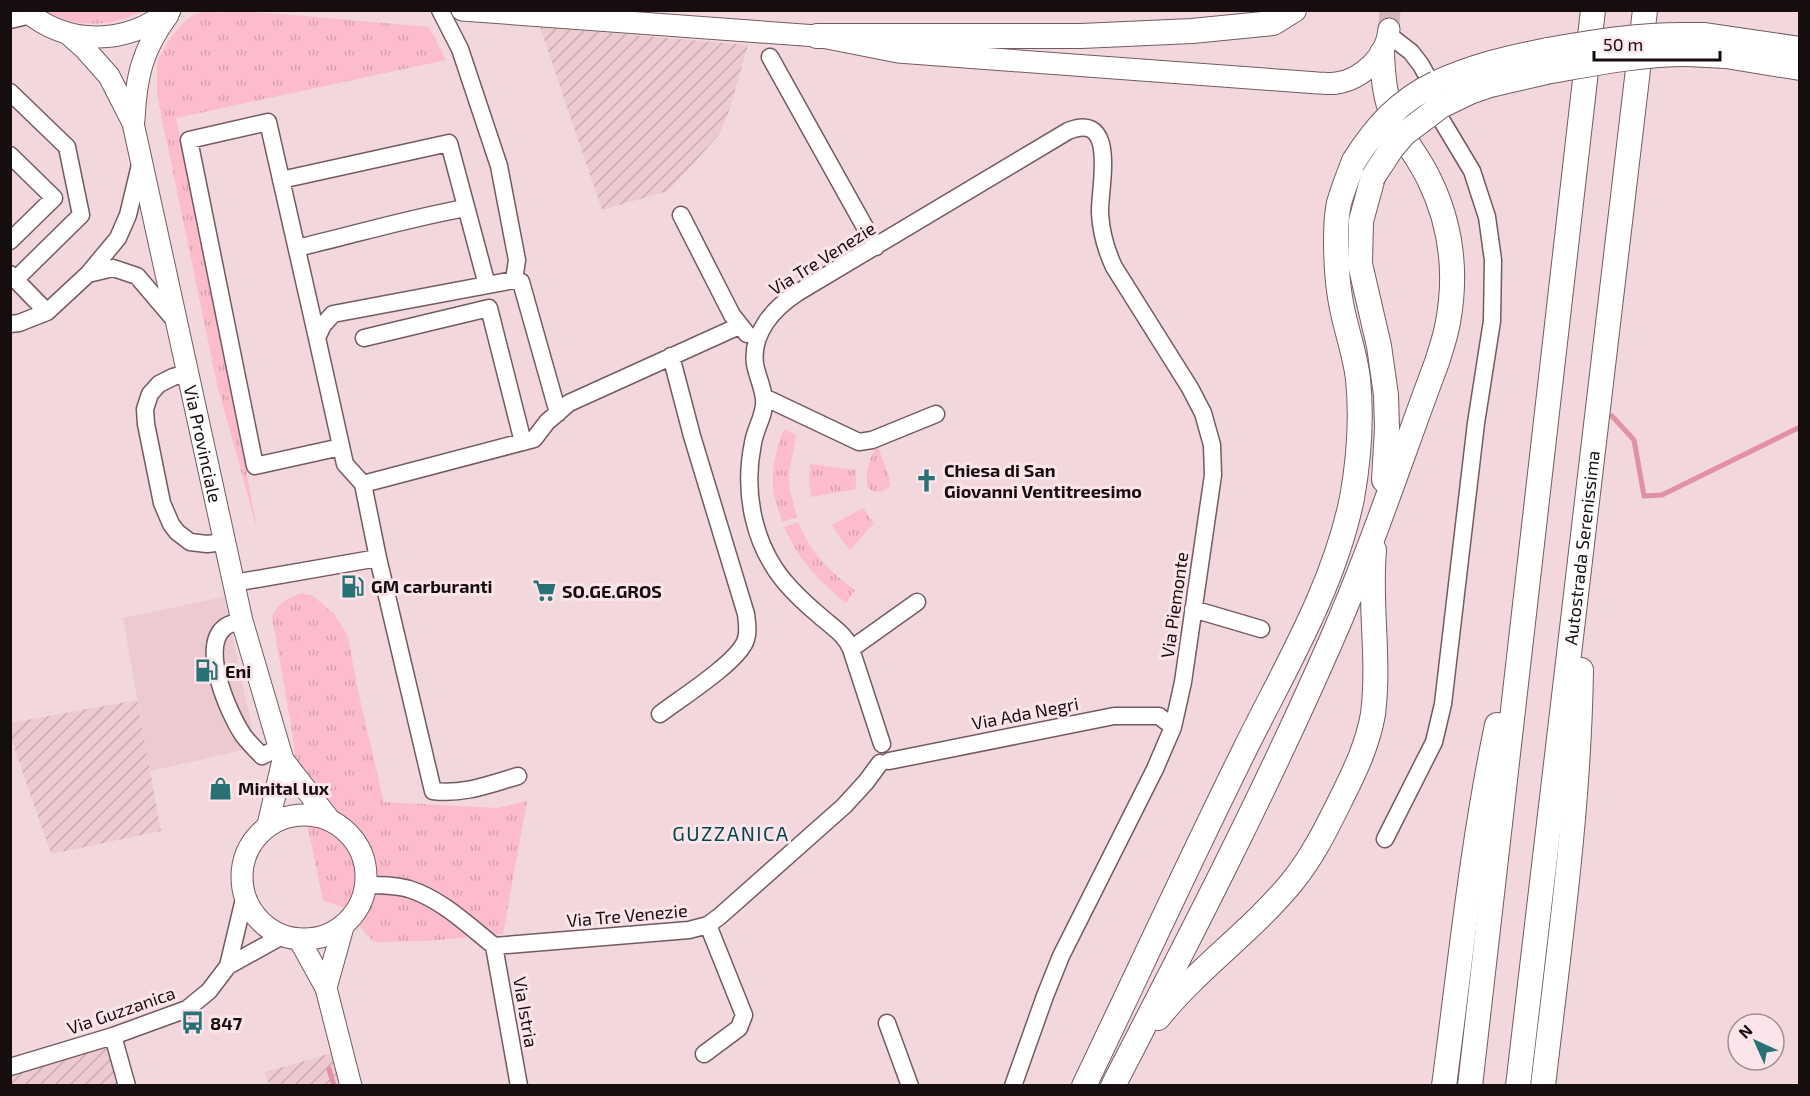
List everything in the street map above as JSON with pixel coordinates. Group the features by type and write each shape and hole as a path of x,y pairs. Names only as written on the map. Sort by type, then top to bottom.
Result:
{"highway":[{"path":"817,36 1081,36 1192,31 1273,23 1294,10"},
{"path":"1470,1086 1593,10"},
{"name":"Autostrada Serenissima","path":"1518,1086 1645,10"},
{"path":"1127,1058 1153,1023 1182,991 1269,908 1294,880 1319,842 1357,766 1369,734 1375,693 1376,659 1372,566 1386,461 1388,428 1379,346 1360,264 1361,221 1373,177 1392,148 1462,71 1499,60 1547,61 1609,39 1659,34 1726,56 1800,68"},
{"path":"1688,45 1716,36 1800,49"},
{"path":"1113,1086 1288,737 1341,618 1437,362 1448,324 1453,289 1452,256 1443,214 1429,178 1396,123 1388,104 1383,78 1387,39"},
{"path":"1084,1086 1244,750 1305,629 1339,545 1351,500 1359,443 1360,412 1358,377 1339,295 1336,250 1339,204 1354,161 1381,123 1401,105 1426,88 1439,94"},
{"path":"1543,1086 1578,763 1582,542"},
{"path":"1444,1086 1486,781 1525,603"}],"main road":[{"path":"22,15 68,34 97,38 125,34 144,28 171,10"},
{"path":"133,123 136,88 141,65 148,47 171,10"},
{"path":"462,10 817,36 898,52 1318,83 1336,83 1356,76 1370,66 1387,39"},
{"path":"68,34 109,76 133,123"},
{"name":"Via Provinciale","path":"133,123 242,621 280,754 329,819 349,833 361,850 367,870 366,885 357,911 343,927 326,988"},
{"name":"Via Provinciale","path":"280,754 268,825 255,838 246,855 241,884 244,898 252,912 261,921 291,938 326,988 351,1086"},
{"path":"268,825 291,816 312,814 329,819"},
{"path":"291,938 319,938 343,927"}],"street":[{"path":"440,10 460,49 499,166 517,260 514,280"},
{"path":"1385,839 1434,742 1443,704 1476,423 1492,321 1493,276 1490,232 1472,171 1439,116 1427,76 1421,65 1411,52 1387,39"},
{"path":"770,57 876,247"},
{"path":"10,92 67,147 81,215 13,277 47,312"},
{"path":"341,447 255,466 189,140 268,122 345,464 363,484 432,791 472,790 518,776"},
{"name":"Via Tre Venezie","path":"494,946 689,930 708,925 860,791 886,754 851,649 843,636 783,580 767,555 759,536 751,504 749,467 764,397 755,362 757,342 767,320 782,303 1068,131 1080,127 1090,128"},
{"name":"Via Piemonte","path":"1013,1086 1059,962 1164,750 1173,727 1182,682 1213,475 1214,455 1211,435 1203,413 1190,388 1109,258 1100,216 1104,152 1100,140 1090,128"},
{"path":"281,180 449,143 487,285"},
{"path":"10,155 54,198 10,241"},
{"path":"10,324 19,323 47,312 88,274 118,238 128,215 141,161"},
{"path":"297,249 428,215 466,208"},
{"path":"681,215 739,326 757,342"},
{"path":"88,274 113,268 137,276 177,323"},
{"path":"317,338 323,325 333,314 514,280 521,282 558,412"},
{"path":"363,338 489,308 523,442"},
{"path":"363,484 534,439 548,422 569,403 739,326"},
{"path":"660,714 734,658 746,640 747,631 746,614 692,436 671,356"},
{"path":"188,374 173,377 159,384 150,394 145,409 162,503 171,524 190,542 207,544 225,542"},
{"path":"764,397 859,442 872,440 936,414"},
{"path":"234,583 378,558"},
{"path":"851,649 917,602"},
{"path":"1193,609 1261,629"},
{"path":"242,621 224,628 215,642 214,654 219,680 239,728 249,743 262,756 280,754"},
{"name":"Via Ada Negri","path":"886,754 920,754 1114,716 1159,716 1173,727"},
{"path":"366,885 387,885 428,896 459,917 494,946"},
{"name":"Via Guzzanica","path":"10,1067 113,1036 187,1010 209,991 228,966 244,898"},
{"path":"704,1054 739,1028 744,1015 708,925"},
{"name":"Via Guzzanica","path":"228,966 291,938"},
{"name":"Via Istria","path":"494,946 519,1086"},
{"path":"886,1023 910,1086"},
{"path":"113,1036 127,1086"}],"shaded area":[{"path":"540,27 748,45 729,111 719,135 668,191 602,210"},
{"path":"224,597 256,747 150,771 123,618"},
{"path":"137,700 161,831 51,854 11,738 11,723"},
{"path":"108,1043 121,1086 11,1086 11,1072"},
{"path":"336,1052 345,1085 269,1085 265,1072"}],"green space":[{"path":"45,11 143,11 119,20 94,24 69,21"},
{"path":"209,11 283,14 429,27 446,60 176,118 246,450 246,470 257,529 217,384 157,95 157,62 168,41 185,21 195,14"},
{"path":"784,429 796,435 789,474 790,490 797,517 782,522 774,494 773,469"},
{"path":"877,444 890,486 879,492 868,488 867,482 868,466"},
{"path":"810,464 856,470 856,489 811,497"},
{"path":"863,508 874,523 850,550 832,525"},
{"path":"798,522 815,553 836,575 855,590 846,603 826,586 797,551 784,527"},
{"path":"301,593 313,596 334,614 348,636 358,691 384,802 498,808 527,801 503,934 428,941 374,942 347,908 323,901 298,779 272,617 280,605"}],"waterway":[{"path":"1612,416 1634,440 1644,496 1662,495 1800,427"},
{"path":"329,1069 334,1086"}],"tunnel":[{"path":"1389,29 1390,10"}],"place":[{"name":"Chiesa di San Giovanni Ventitreesimo","path":"926,480"},
{"name":"GM carburanti","path":"353,586"},
{"name":"SO.GE.GROS","path":"544,591"},
{"name":"Eni","path":"207,671"},
{"name":"Minital lux","path":"220,788"},
{"name":"847","path":"192,1023"}],"district":[{"name":"GUZZANICA","path":"731,833"}]}
